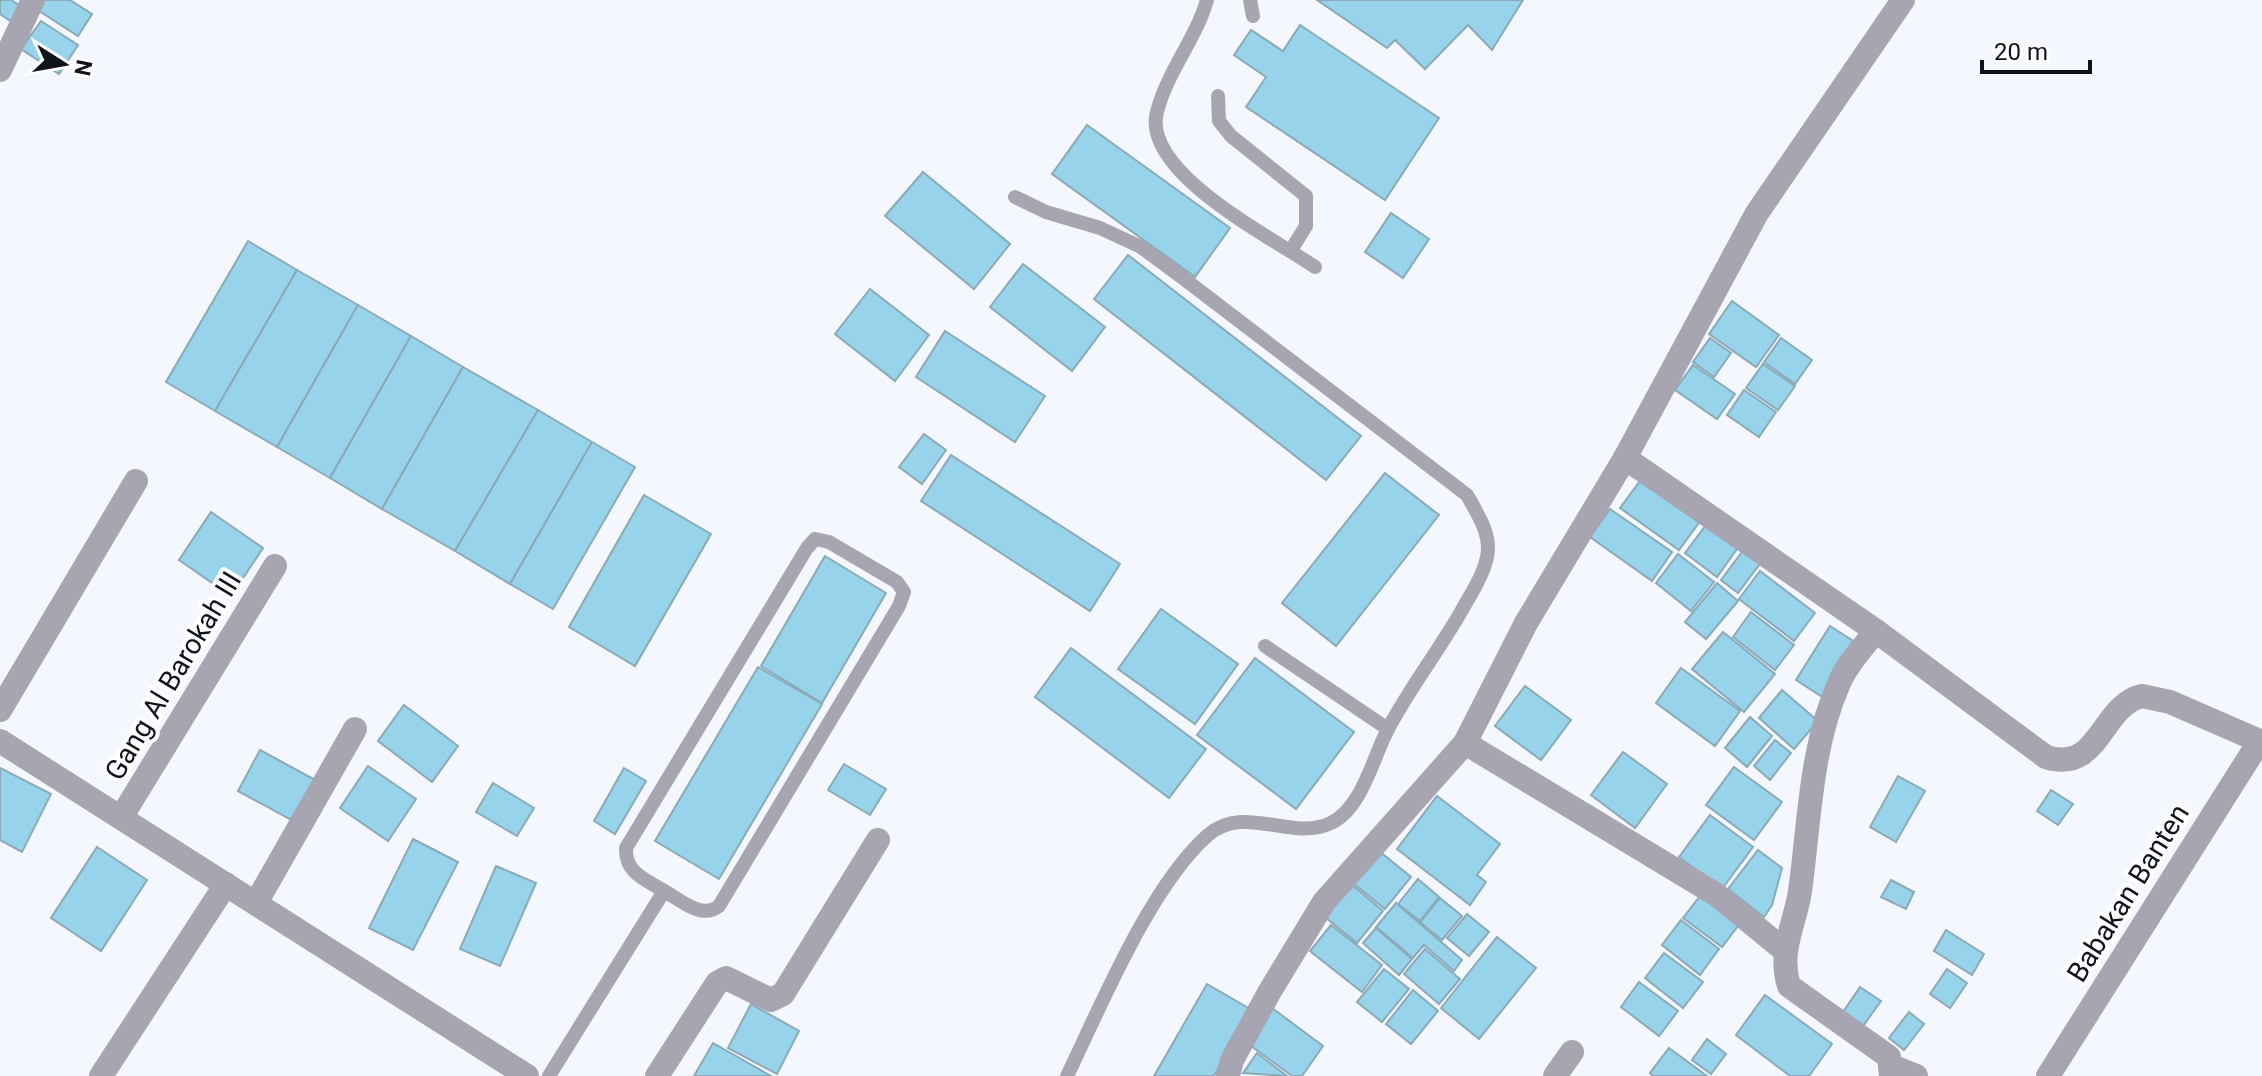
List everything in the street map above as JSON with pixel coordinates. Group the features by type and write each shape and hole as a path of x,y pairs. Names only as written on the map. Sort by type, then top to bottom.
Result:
{"street":[{"path":"0,70 33,0"},
{"path":"1228,1076 1232,1060 1270,991 1324,902 1465,743 1526,623 1625,458 1757,213 1903,0"},
{"path":"1625,458 1876,631 2046,757 2055,760 2079,758 2124,705 2142,696 2170,702 2261,742"},
{"path":"0,710 136,481"},
{"name":"Gang Al Barokah III","path":"122,816 275,566"},
{"path":"1876,631 1841,678 1822,729 1812,776 1799,894 1784,950 1784,969 1789,986 1889,1057 1891,1071 1916,1076"},
{"path":"256,903 355,729"},
{"path":"0,741 527,1076"},
{"name":"Babakan Banten","path":"2048,1076 2261,742"},
{"path":"1465,743 1717,895 1784,950"},
{"path":"657,1076 717,983 726,978 771,1000 783,994 878,840"},
{"path":"101,1076 226,884"},
{"path":"1555,1076 1572,1052"}],"lane":[{"path":"1207,0 1199,26 1157,112 1155,131 1160,147 1200,190 1315,267"},
{"path":"1250,0 1253,16"},
{"path":"1218,96 1219,121 1231,136 1306,196 1306,226 1291,250"},
{"path":"1015,197 1141,247 1467,495 1484,524 1488,555 1441,650 1388,729 1353,802 1332,823 1306,828 1236,821 1207,837 1179,869 1136,938 1067,1076"},
{"path":"815,539 829,542 897,582 904,592 899,606 719,906 712,912 700,912 664,891 631,871 626,860 626,848 807,548 815,539"},
{"path":"1265,646 1388,729"},
{"path":"549,1076 664,891"}],"building":[{"path":"0,0 11,0 21,6 12,22 0,14"},
{"path":"37,0 70,0 92,14 78,36 33,7"},
{"path":"1317,0 1523,0 1492,50 1468,25 1425,69 1395,40 1387,48"},
{"path":"41,21 78,45 59,74 21,49"},
{"path":"1300,25 1439,118 1385,200 1246,107 1266,77 1234,55 1251,30 1283,51"},
{"path":"1087,125 1230,228 1195,277 1052,174"},
{"path":"923,172 1010,244 974,289 885,216"},
{"path":"1391,213 1429,239 1403,278 1365,252"},
{"path":"248,241 297,270 215,411 166,382"},
{"path":"1128,255 1361,436 1326,480 1094,299"},
{"path":"1023,264 1105,327 1072,371 990,307"},
{"path":"297,270 358,305 277,447 215,411"},
{"path":"870,289 929,335 895,381 835,334"},
{"path":"1732,301 1779,335 1756,367 1709,334"},
{"path":"358,305 411,336 330,478 277,447"},
{"path":"945,331 1045,396 1015,442 916,377"},
{"path":"411,336 463,367 382,509 330,478"},
{"path":"1710,338 1731,353 1714,377 1693,362"},
{"path":"1781,338 1812,360 1795,384 1764,362"},
{"path":"1763,364 1795,386 1778,410 1746,388"},
{"path":"1693,365 1735,394 1717,419 1675,390"},
{"path":"463,367 538,410 455,551 382,509"},
{"path":"1744,390 1776,412 1759,437 1727,415"},
{"path":"538,410 592,442 510,584 455,551"},
{"path":"924,434 946,450 922,484 899,467"},
{"path":"592,442 635,467 553,609 510,584"},
{"path":"951,455 1120,564 1090,611 921,501"},
{"path":"1385,473 1439,515 1336,646 1282,603"},
{"path":"1643,477 1701,520 1679,550 1620,508"},
{"path":"644,495 711,534 635,666 569,627"},
{"path":"1610,509 1672,552 1652,581 1590,537"},
{"path":"211,512 263,548 231,596 179,560"},
{"path":"1706,525 1737,549 1717,577 1685,553"},
{"path":"1745,548 1762,561 1738,593 1721,580"},
{"path":"1678,554 1714,582 1691,611 1656,583"},
{"path":"825,556 886,593 822,703 761,666"},
{"path":"1760,571 1815,613 1794,641 1739,599"},
{"path":"1717,583 1738,601 1706,639 1685,622"},
{"path":"1161,609 1238,664 1195,724 1118,669"},
{"path":"1751,612 1794,645 1775,670 1733,637"},
{"path":"1830,626 1858,644 1824,698 1796,680"},
{"path":"1723,632 1775,674 1744,712 1692,669"},
{"path":"1071,648 1206,749 1169,798 1035,697"},
{"path":"1255,658 1354,732 1296,809 1197,735"},
{"path":"758,667 822,704 719,879 655,841"},
{"path":"1681,668 1740,711 1715,746 1656,703"},
{"path":"1525,686 1571,720 1541,760 1495,726"},
{"path":"1782,690 1818,721 1794,749 1759,718"},
{"path":"404,705 458,746 432,782 378,741"},
{"path":"1750,717 1772,736 1747,767 1725,748"},
{"path":"1775,740 1791,753 1770,780 1754,766"},
{"path":"260,750 317,781 295,822 238,791"},
{"path":"1623,752 1667,784 1635,828 1591,795"},
{"path":"844,764 886,789 870,815 828,790"},
{"path":"368,766 416,799 388,841 340,808"},
{"path":"1734,767 1782,802 1754,840 1706,805"},
{"path":"0,768 51,794 22,852 0,840"},
{"path":"624,768 646,781 615,834 594,821"},
{"path":"1898,776 1925,791 1896,842 1870,827"},
{"path":"493,783 534,808 517,836 476,812"},
{"path":"2051,790 2073,804 2058,825 2037,811"},
{"path":"1437,796 1500,844 1477,875 1486,882 1470,905 1397,849"},
{"path":"1710,815 1753,847 1722,889 1679,857"},
{"path":"413,839 458,862 413,950 369,928"},
{"path":"97,847 147,880 101,951 51,918"},
{"path":"1758,850 1782,868 1772,905 1764,917 1728,889"},
{"path":"1379,851 1411,877 1385,909 1353,883"},
{"path":"496,866 536,883 500,966 460,949"},
{"path":"1418,879 1439,897 1420,921 1398,904"},
{"path":"1891,880 1914,892 1906,909 1881,897"},
{"path":"1351,884 1383,911 1357,943 1325,917"},
{"path":"1703,892 1741,922 1722,947 1683,918"},
{"path":"1440,898 1462,916 1442,940 1420,922"},
{"path":"1396,903 1462,960 1454,971 1424,945 1413,958 1376,927"},
{"path":"1467,914 1489,932 1469,956 1447,938"},
{"path":"1681,920 1719,949 1700,975 1662,945"},
{"path":"1331,925 1382,965 1362,992 1310,951"},
{"path":"1376,928 1412,959 1399,975 1363,943"},
{"path":"1946,930 1984,954 1972,975 1934,951"},
{"path":"1497,937 1536,968 1479,1039 1441,1008"},
{"path":"1425,949 1460,979 1439,1004 1404,974"},
{"path":"1664,953 1703,982 1683,1008 1645,978"},
{"path":"1384,969 1409,989 1382,1022 1357,1002"},
{"path":"1947,969 1967,983 1950,1008 1930,994"},
{"path":"1639,982 1678,1011 1659,1036 1621,1007"},
{"path":"1207,984 1252,1010 1214,1076 1154,1076"},
{"path":"1860,987 1881,1001 1863,1026 1843,1012"},
{"path":"1413,990 1438,1011 1411,1044 1386,1024"},
{"path":"1765,995 1832,1044 1809,1076 1790,1076 1736,1035"},
{"path":"751,1004 799,1031 777,1074 728,1048"},
{"path":"1272,1008 1323,1046 1302,1076 1292,1076 1247,1043"},
{"path":"1909,1012 1924,1024 1904,1050 1889,1038"},
{"path":"1707,1039 1726,1054 1711,1074 1692,1060"},
{"path":"713,1043 771,1076 694,1076"},
{"path":"1669,1048 1707,1076 1653,1076 1650,1073"},
{"path":"1257,1053 1287,1076 1243,1073"}]}
